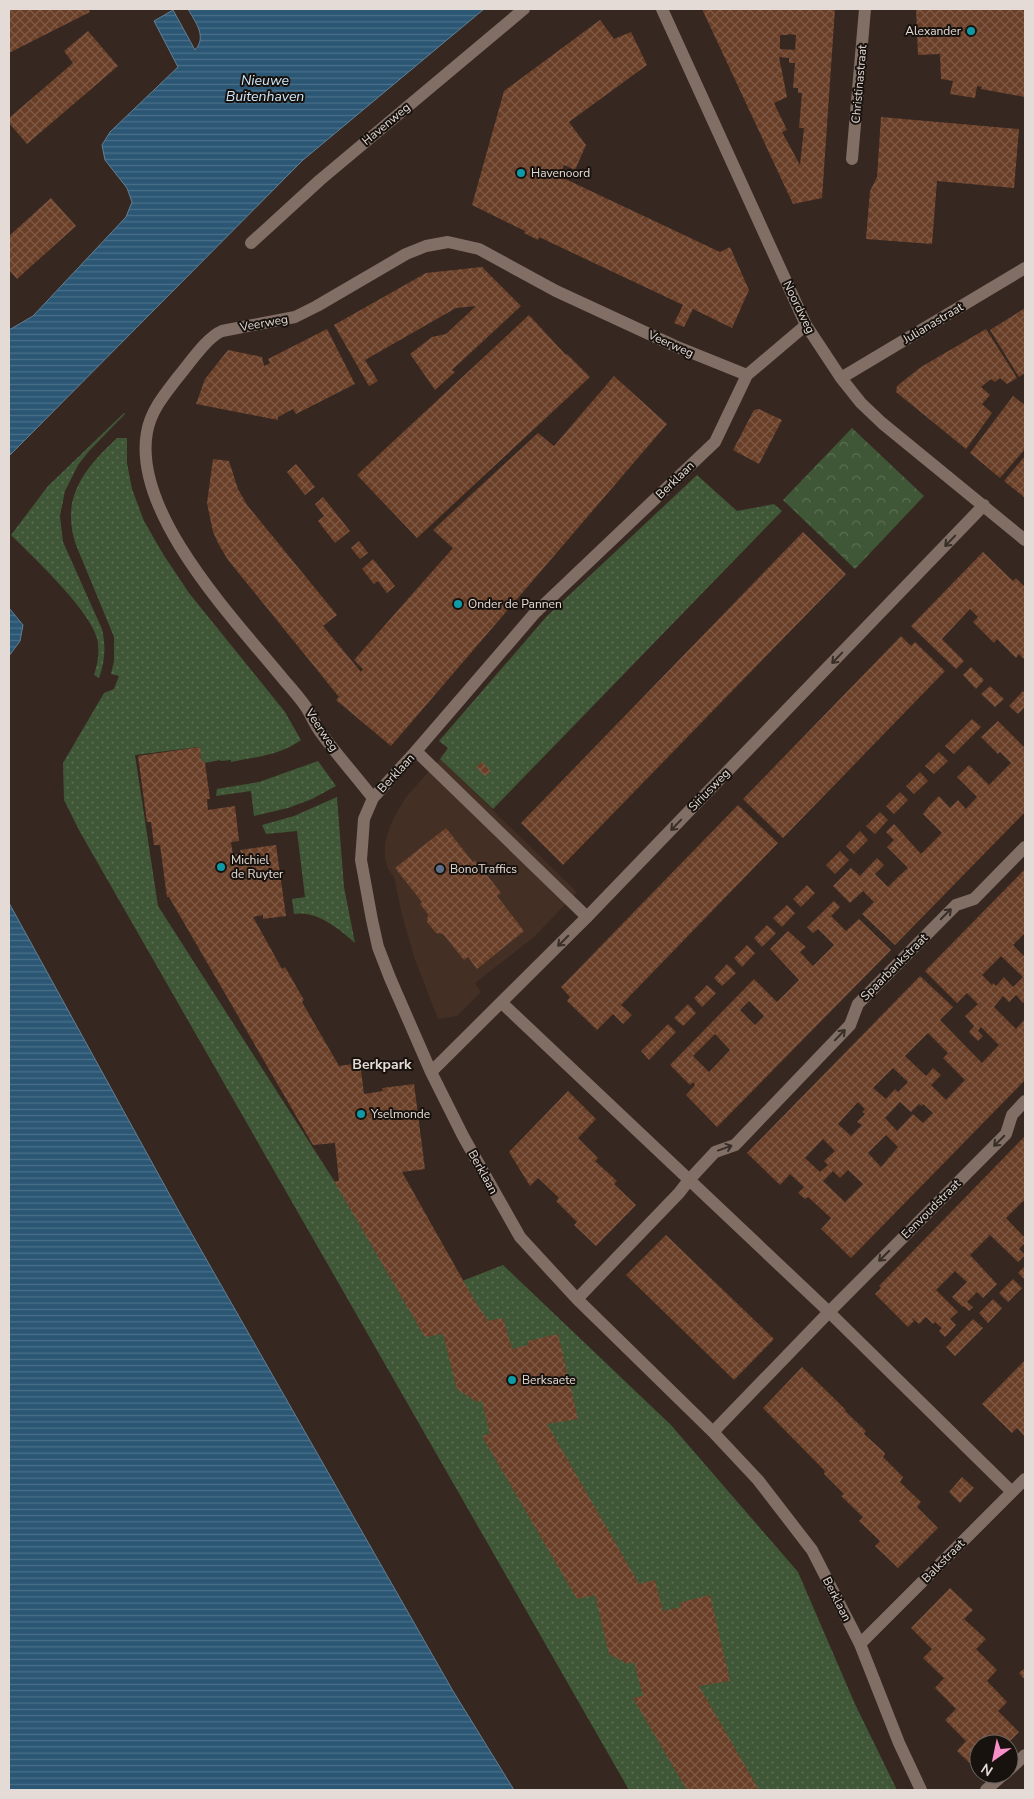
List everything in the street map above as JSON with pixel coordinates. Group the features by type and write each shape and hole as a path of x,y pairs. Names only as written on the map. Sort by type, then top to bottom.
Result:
{"street":[{"name":"Havenweg","path":"251,243 320,180 524,9"},
{"name":"Noordweg","path":"662,9 806,325 841,378 860,403 882,423 1025,540"},
{"name":"Christinastraat","path":"852,159 865,9"},
{"name":"Veerweg","path":"373,798 319,730 301,701 200,576 178,542 152,490 147,462 146,434 152,415 163,396 204,346 216,334 222,331 295,317 406,254 426,246 448,242 469,246 489,253 556,291 675,346 748,375"},
{"name":"Julianastraat","path":"841,378 1025,268"},
{"path":"748,375 806,325"},
{"name":"Berklaan","path":"748,375 715,442 534,614 373,798 364,819 361,860 378,947 390,978 431,1072 467,1143 520,1237 577,1298 714,1432 758,1480 812,1550 860,1644 899,1743 921,1790"},
{"name":"Siriusweg","path":"431,1072 587,917 984,506"},
{"path":"416,751 587,917"},
{"name":"Spaarbankstraat","path":"689,1180 715,1152 735,1145 850,1025 858,1004 956,905 974,899 1025,847"},
{"path":"502,1002 829,1312 1012,1492"},
{"name":"Eenvoudstraat","path":"829,1312 1006,1134 1012,1115 1025,1101"},
{"path":"577,1298 679,1193 689,1180"},
{"path":"714,1432 829,1312"},
{"name":"Balkstraat","path":"860,1644 1025,1479"}],"shaded area":[{"path":"440,759 577,892 534,937 475,983 481,992 457,1016 438,1019 414,957 394,877 388,869 385,858 385,843 390,826 406,797"}],"green space":[{"path":"124,413 78,465 65,491 60,516 63,542 102,629 104,654 99,678 94,675 98,647 97,638 92,626 72,598 11,535 48,486"},
{"path":"852,428 924,496 855,569 783,500"},
{"path":"117,438 127,438 127,463 132,489 144,521 163,554 189,593 285,712 301,740 276,752 231,762 231,760 220,760 205,763 201,761 199,747 135,755 158,906 415,1307 462,1281 503,1265 671,1425 798,1572 855,1704 897,1790 629,1790 80,832 64,800 63,763 104,693 114,689 119,676 111,674 114,661 114,637 76,545 71,513 73,499 85,473"},
{"path":"697,475 737,511 774,504 782,511 493,809 440,759 448,748 439,741 547,616"},
{"path":"318,761 336,786 312,799 288,808 254,816 251,791 216,796 217,789 259,782"},
{"path":"337,797 344,887 355,943 335,927 319,918 311,915 294,914 292,899 305,897 297,831 266,834 262,825 294,816"}],"water":[{"name":"Nieuwe Buitenhaven","path":"188,9 484,9 303,160 9,456 9,330 33,316 126,217 132,202 127,188 105,160 102,145 110,132 178,67 154,21 173,10 195,50 200,40 200,35"},
{"path":"9,608 23,625 20,641 9,656"},
{"path":"9,903 177,1208 453,1691 514,1790 9,1790"}],"building":[{"path":"9,9 88,9 90,12 9,53"},
{"path":"702,9 835,9 822,198 793,204","holes":["780,35 796,35 795,50 780,49","779,57 789,58 789,63 795,63 793,88 798,88 798,93 802,93 799,128 804,128 800,165 782,132 787,130 774,103 787,97"]},
{"name":"Alexander","path":"916,9 1025,9 1025,97 981,89 982,87 977,86 975,98 950,94 953,81 941,79 940,54 918,55"},
{"name":"Havenoord","path":"600,20 614,39 631,32 647,65 569,122 586,145 575,170 564,165 559,176 720,252 730,247 749,290 732,328 693,309 684,327 674,323 683,305 539,237 538,240 524,233 525,231 472,205 504,91"},
{"path":"88,31 118,66 27,144 9,123 9,118 73,63 64,51"},
{"path":"881,117 1019,129 1014,188 937,181 932,244 866,239 870,191 877,177"},
{"path":"51,198 76,226 17,279 9,270 9,236"},
{"path":"482,267 521,306 452,370 455,372 435,390 410,354 432,337 446,334 476,306 456,308 365,360 378,381 369,386 334,325 426,273"},
{"path":"1025,308 1025,373 1019,377 990,330"},
{"path":"529,315 566,355 590,377 417,538 357,475"},
{"path":"327,329 355,384 296,414 293,409 278,417 278,420 196,404 205,379 228,350 262,357 264,366 270,363 268,359"},
{"path":"986,329 1017,378 1007,384 1000,378 995,382 991,379 981,387 990,395 982,404 992,413 966,449 896,392 897,386 921,367"},
{"name":"Onder de Pannen","path":"614,376 667,424 391,746 336,700 339,697 228,560 213,532 207,503 213,459 229,461 238,489 247,505 337,615 323,626 361,672 363,669 354,660 453,548 433,530 538,433 554,446"},
{"path":"1013,396 1025,405 1025,449 1000,478 970,453"},
{"path":"759,409 782,420 759,464 733,450 754,410"},
{"path":"1025,456 1025,498 1004,481"},
{"path":"296,464 315,487 305,495 287,472"},
{"path":"323,497 350,531 335,543 318,521 324,516 315,504"},
{"path":"803,532 846,574 563,865 521,823"},
{"path":"359,541 368,553 360,559 351,548"},
{"path":"983,552 1013,581 1016,578 1025,587 1025,660 1019,654 1016,658 997,639 994,643 973,622 978,617 970,609 942,639 964,661 956,669 911,626"},
{"path":"373,559 395,586 387,593 378,581 374,584 362,569"},
{"path":"901,636 911,646 915,642 945,671 783,838 743,799"},
{"path":"971,667 984,680 976,689 963,675"},
{"path":"990,686 1004,699 995,707 981,694"},
{"path":"1023,691 1025,693 1025,710 1024,708 1018,714 1009,706"},
{"path":"972,719 981,727 954,754 945,746"},
{"path":"998,721 1025,748 1025,812 895,945 862,914 874,902 863,891 850,903 833,886 851,868 860,876 877,858 884,865 875,874 888,887 908,868 887,847 894,840 886,832 894,824 921,854 942,833 923,814 929,806 939,796 950,808 958,800 966,809 977,797 957,777 969,765 989,785 1011,763 1000,752 998,754 981,737"},
{"path":"200,747 201,761 205,763 210,799 207,799 208,810 235,806 239,841 231,842 233,855 241,853 240,850 276,845 286,916 263,919 263,915 253,917 282,969 285,967 304,1000 302,1002 339,1066 360,1063 364,1094 383,1091 382,1088 414,1084 425,1169 402,1172 473,1298 488,1321 503,1318 512,1349 528,1345 528,1341 558,1334 578,1419 547,1424 639,1584 655,1580 663,1611 681,1607 679,1603 710,1595 730,1681 699,1686 759,1790 687,1790 633,1698 643,1696 634,1662 628,1664 609,1654 595,1595 577,1599 482,1436 490,1434 482,1401 477,1402 457,1389 443,1334 425,1337 334,1181 339,1181 335,1143 313,1145 169,897 167,897 160,845 154,845 151,822 147,822 138,756"},
{"path":"939,752 948,761 934,774 925,766"},
{"path":"482,762 491,771 485,776 476,767"},
{"path":"920,772 928,781 914,794 906,786"},
{"path":"900,792 908,800 894,814 886,806"},
{"path":"738,805 778,843 621,1005 632,1015 623,1024 613,1014 597,1030 567,1001 570,997 561,987"},
{"path":"880,812 888,820 875,834 866,826"},
{"path":"446,828 501,893 497,896 524,931 477,969 468,957 464,960 443,934 436,933 427,922 428,914 420,904 422,902 395,868"},
{"path":"860,831 868,840 854,854 846,846"},
{"path":"840,851 849,860 835,874 826,865"},
{"path":"1025,869 1025,933 1013,945 1025,957 1025,1001 1023,1003 1016,995 1009,1002 1003,996 994,1007 1016,1029 1025,1019 1025,1080 851,1258 821,1229 831,1218 808,1197 805,1199 798,1193 804,1187 790,1174 780,1185 747,1153 920,976 953,1007 940,1020 982,1063 999,1045 981,1027 978,1031 983,1036 978,1041 969,1032 974,1026 965,1016 978,1004 967,993 957,1003 925,971","holes":["1001,956 1023,977 1013,987 1004,977 996,986 993,983 992,985 982,975","928,1033 948,1053 943,1058 965,1080 946,1100 931,1085 941,1075 933,1068 926,1076 905,1056","893,1068 908,1082 898,1092 895,1089 886,1099 873,1088","858,1102 865,1109 862,1112 865,1114 857,1122 862,1125 851,1136 838,1124","900,1102 911,1112 919,1104 922,1106 923,1104 933,1113 923,1123 913,1114 897,1131 885,1118","886,1135 898,1147 881,1167 868,1153","823,1139 835,1151 824,1161 828,1165 820,1172 805,1158","848,1170 863,1184 845,1202 823,1181 833,1171 840,1178"]},
{"path":"807,885 815,893 801,907 793,899"},
{"path":"834,901 840,907 831,916 846,931 859,919 891,950 717,1127 686,1095 695,1085 693,1082 690,1085 670,1065 754,979 777,1002 799,980 770,949 788,931 806,947 800,952 813,966 834,945 818,929 813,933 807,927","holes":["749,1001 764,1016 755,1025 740,1010","715,1034 730,1050 709,1072 693,1056"]},
{"path":"787,905 795,913 782,927 773,918"},
{"path":"767,925 776,933 762,947 754,938"},
{"path":"747,945 755,953 742,967 734,958"},
{"path":"727,964 736,973 722,986 714,978"},
{"path":"707,985 716,993 702,1007 694,998"},
{"path":"688,1004 696,1013 683,1026 674,1018"},
{"path":"668,1024 676,1032 649,1060 641,1051"},
{"path":"568,1091 596,1119 578,1138 598,1158 595,1161 617,1181 614,1184 636,1205 596,1246 574,1225 577,1222 556,1201 559,1198 538,1178 530,1186 509,1152"},
{"path":"1025,1136 1025,1203 1023,1201 1006,1218 1025,1238 1025,1243 1019,1249 1025,1255 1018,1262 990,1235 970,1255 997,1284 983,1298 977,1292 967,1302 973,1307 969,1311 952,1297 967,1282 955,1271 936,1290 958,1312 950,1319 956,1325 945,1337 939,1331 942,1328 935,1322 933,1324 926,1317 919,1324 911,1317 914,1321 908,1327 875,1294 881,1288 879,1286"},
{"path":"666,1235 774,1339 734,1380 626,1275"},
{"path":"1025,1266 1025,1280 1018,1273"},
{"path":"1013,1279 1022,1288 1008,1302 999,1293"},
{"path":"993,1299 1002,1308 988,1323 979,1313"},
{"path":"973,1319 983,1328 955,1356 946,1347"},
{"path":"1025,1360 1025,1437 1017,1428 1012,1433 982,1404"},
{"path":"802,1367 866,1431 864,1434 885,1453 883,1457 903,1477 900,1482 921,1502 917,1507 938,1528 898,1568 875,1546 880,1541 859,1521 863,1517 841,1496 844,1494 824,1474 825,1471 763,1408"},
{"path":"962,1477 974,1488 960,1503 949,1492"},
{"path":"950,1588 973,1610 964,1619 986,1639 976,1649 997,1670 987,1681 1007,1702 998,1711 1019,1732 1017,1734 969,1734 969,1762 957,1751 966,1741 945,1720 956,1709 935,1688 944,1678 923,1658 932,1649 911,1628"},
{"path":"1025,1668 1025,1680 1019,1673"}],"place":[{"name":"Alexander","path":"971,31"},
{"name":"Havenoord","path":"521,173"},
{"name":"Onder de Pannen","path":"458,604"},
{"name":"Michiel de Ruyter","path":"221,867"},
{"name":"BonoTraffics","path":"440,869"},
{"name":"Yselmonde","path":"361,1114"},
{"name":"Berksaete","path":"512,1380"}],"district":[{"name":"Berkpark","path":"382,1064"}]}
